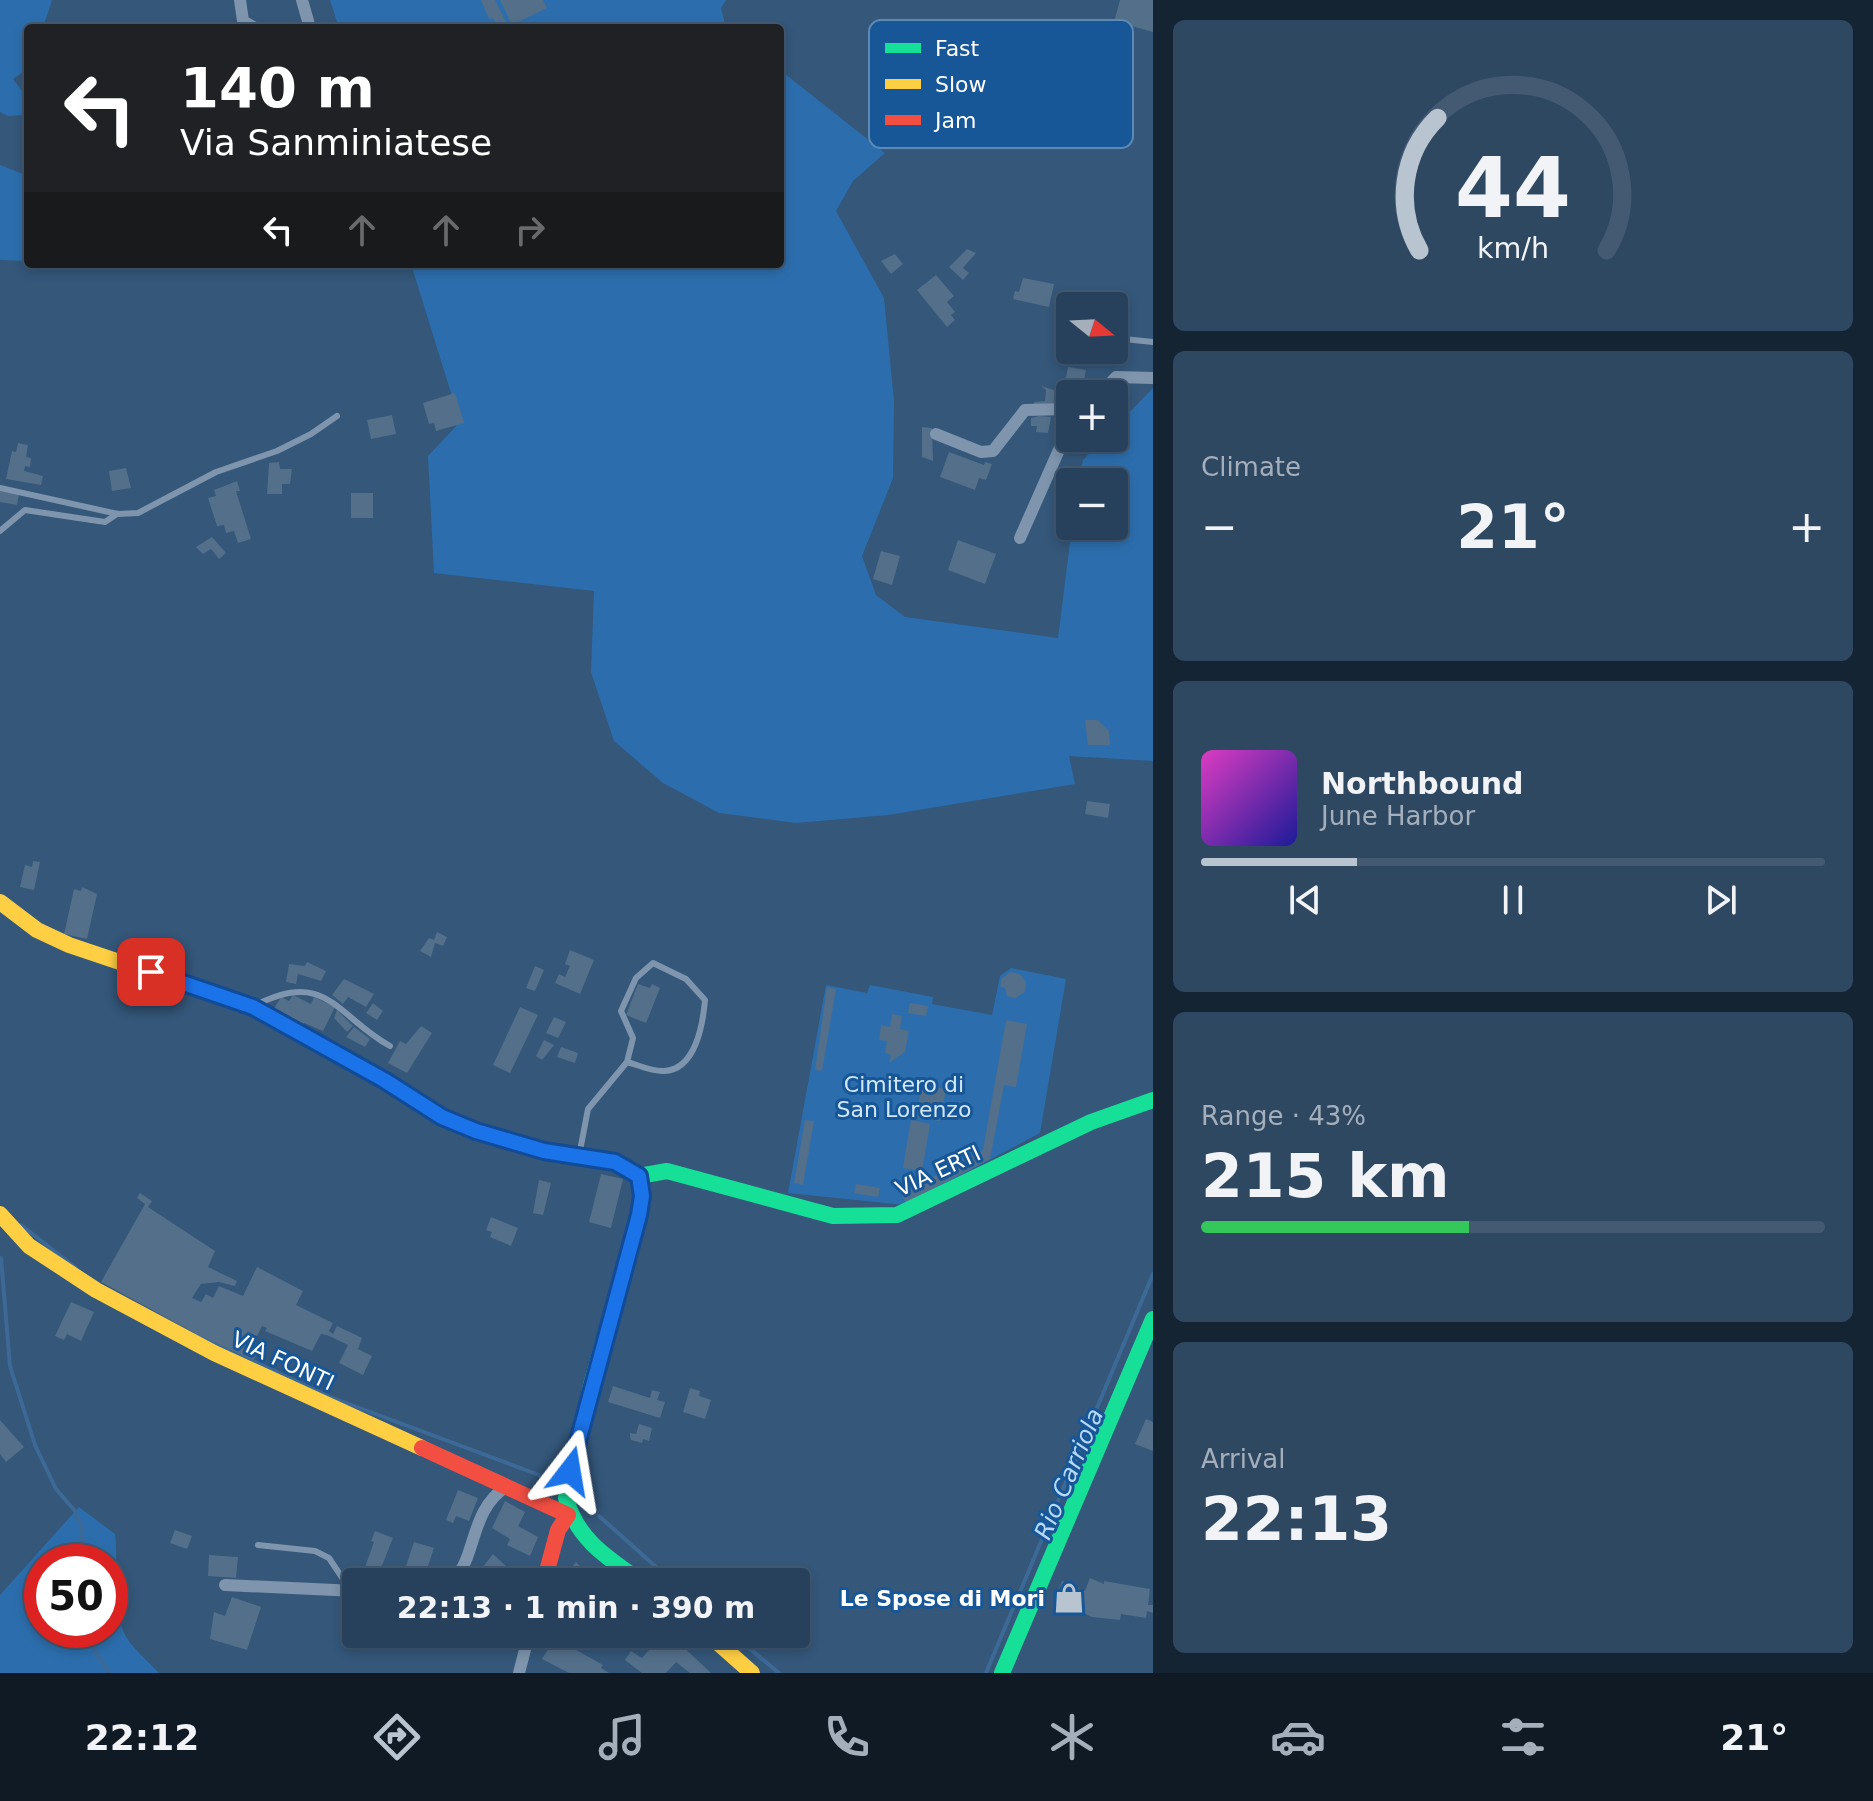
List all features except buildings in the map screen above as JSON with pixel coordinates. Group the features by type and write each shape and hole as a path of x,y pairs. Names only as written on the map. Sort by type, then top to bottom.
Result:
{"main road":[{"path":"0,902 37,930 69,945 253,1007 384,1080 442,1117 476,1131 544,1151 615,1162 639,1176 642,1196 639,1215 573,1457 566,1498 568,1515 600,1551 623,1568"},
{"name":"VIA ERTI","path":"639,1176 667,1171 833,1216 897,1215 1091,1122 1153,1100"},
{"name":"VIA FONTI","path":"0,1214 29,1246 96,1290 214,1353 568,1515"},
{"path":"1002,1673 1153,1319"},
{"path":"548,1568 558,1530 568,1515"},
{"path":"724,1648 752,1673"}],"street":[{"path":"240,0 243,21 248,24"},
{"path":"302,0 309,24"},
{"path":"1113,380 1116,377 1153,378"},
{"path":"936,434 981,452 993,451 1025,410 1056,409"},
{"path":"1020,538 1058,452"},
{"path":"463,1568 478,1520 487,1504 506,1487"},
{"path":"225,1585 342,1590"},
{"path":"519,1673 525,1648"}],"lane":[{"path":"1128,339 1153,342"},
{"path":"0,488 118,514 138,513 216,472 277,451 337,416"},
{"path":"0,531 25,510 105,522 118,514"},
{"path":"579,1156 588,1109 627,1062 633,1038 621,1011 636,978 653,963 686,979 705,1000 704,1020 696,1044 680,1066 664,1072 627,1062"},
{"path":"253,1007 275,996 295,991 312,993 345,1010 359,1027 390,1046"},
{"path":"258,1545 315,1551 329,1558 342,1575"}],"green space":[{"path":"0,0 52,0 44,24 24,24 24,72 13,79 24,94 24,115 8,116 0,112"},
{"path":"330,0 726,0 721,8 725,24 338,24"},
{"path":"784,73 869,140 869,148 879,148 885,153 853,181 836,211 884,298 894,401 893,478 862,556 876,595 905,617 1058,638 1070,540 1128,540 1128,468 1081,468 1083,460 1091,452 1128,452 1128,414 1153,388 1153,761 1069,756 1075,784 888,815 796,823 719,813 663,783 614,741 591,672 594,591 434,573 428,456 460,422 412,268 784,268"},
{"path":"0,165 24,174 24,261 0,260"},
{"name":"Cimitero di San Lorenzo","path":"1011,968 1066,979 1040,1133 905,1205 788,1193 826,985 867,993 870,985 933,997 932,1004 992,1015 1000,976"},
{"path":"79,1507 115,1534 116,1544 46,1544"},
{"path":"24,1568 24,1648 128,1648 128,1639 159,1673 0,1673 0,1595"}],"waterway":[{"path":"21,1225 76,1268"},
{"path":"1,1258 10,1366 35,1445 56,1489 75,1511 83,1544"},
{"name":"Rio Carriola","path":"986,1673 1153,1274"},
{"path":"195,1334 330,1397 555,1481"},
{"path":"599,1516 657,1568"},
{"path":"94,1648 109,1673"},
{"path":"749,1648 779,1673"}],"traffic: fast":[{"path":"639,1176 667,1171 833,1216 897,1215 1091,1122 1153,1100"},
{"path":"484,1133 544,1151 615,1162 639,1176 642,1196 639,1215 591,1385 566,1498 577,1525 586,1537 623,1568"},
{"path":"1002,1673 1153,1319"}],"traffic: slow":[{"path":"0,902 37,930 69,945 253,1007 384,1080 442,1117 484,1133"},
{"path":"0,1214 29,1246 96,1290 214,1353 422,1448"},
{"path":"724,1648 752,1673"}],"traffic: jam":[{"path":"422,1448 568,1515 558,1530 548,1568"}],"place":[{"name":"Le Spose di Mori","path":"1069,1598"}],"route":[{"path":"151,972 253,1007 384,1080 442,1117 476,1131 544,1151 615,1162 639,1176 642,1196 639,1215 570,1471"}]}
